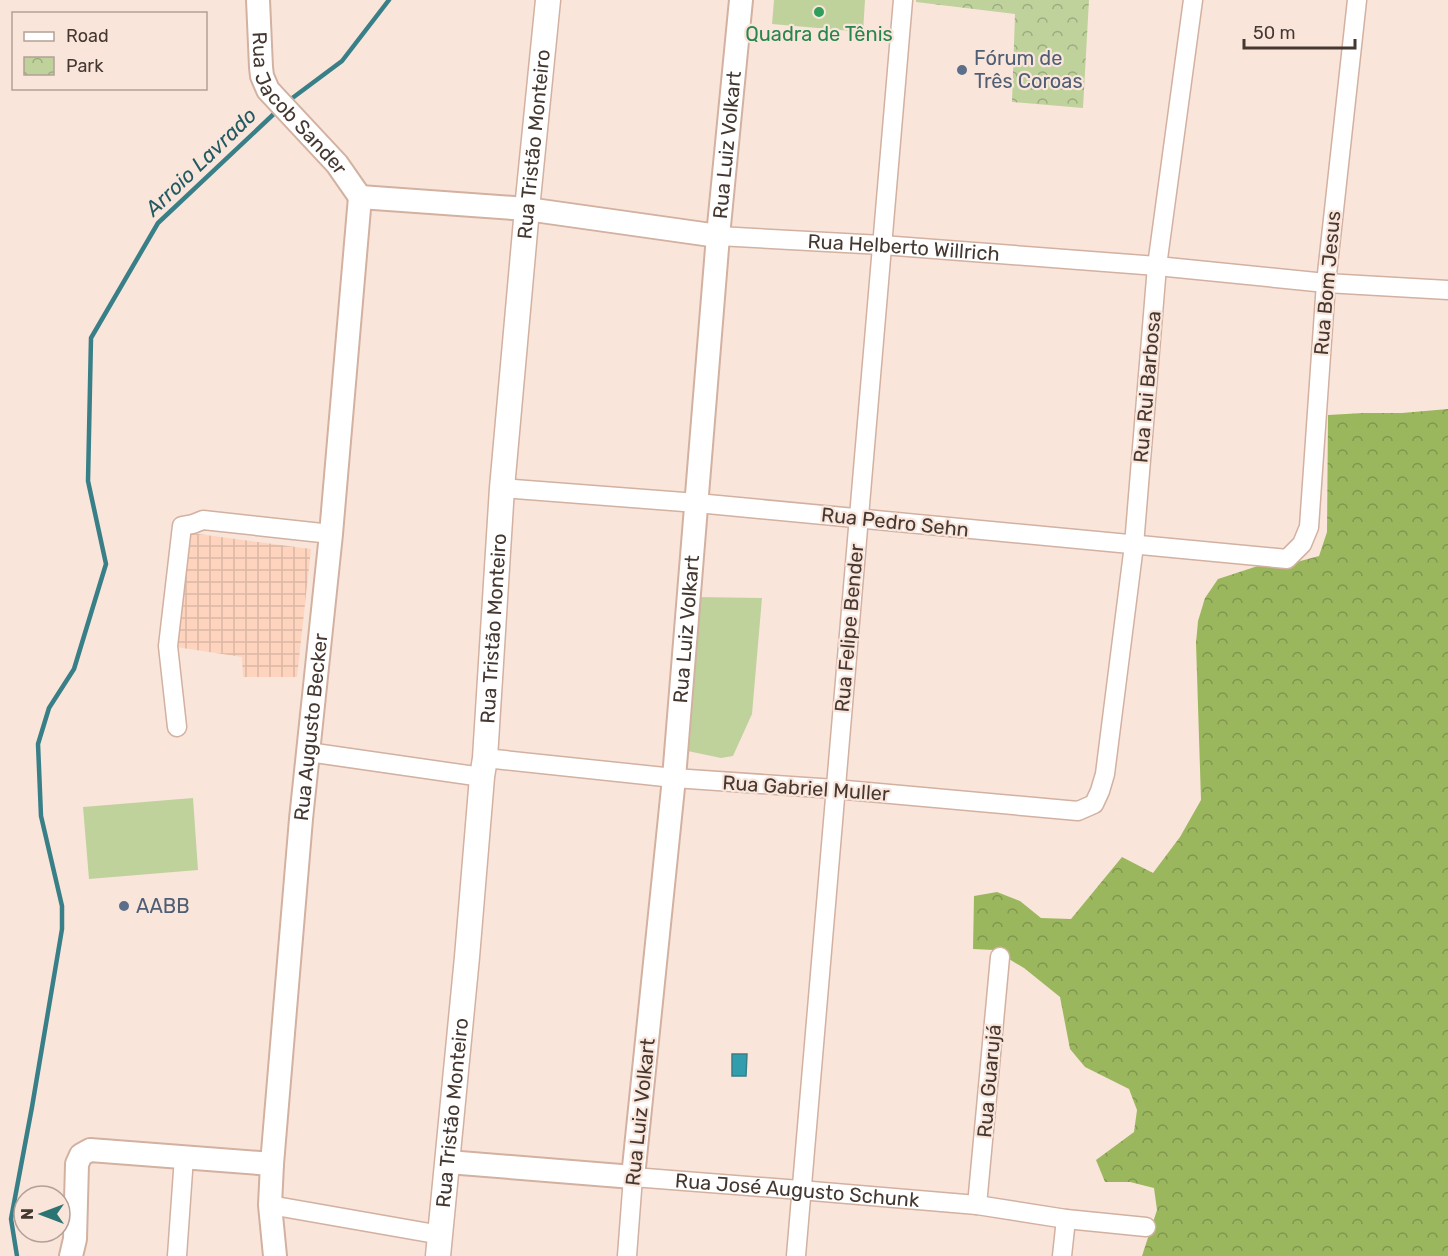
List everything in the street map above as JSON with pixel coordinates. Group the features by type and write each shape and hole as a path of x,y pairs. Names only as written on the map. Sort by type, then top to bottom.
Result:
{"main road":[{"name":"Rua Tristão Monteiro","path":"439,1245 484,767 502,488 548,0"}],"street":[{"name":"Rua Jacob Sander","path":"258,0 261,67 268,90 337,164 360,197"},
{"name":"Rua Luiz Volkart","path":"627,1256 633,1177 675,778 718,236 741,0"},
{"name":"Rua Felipe Bender","path":"796,1256 903,0"},
{"name":"Rua Rui Barbosa","path":"1105,774 1134,545 1157,266 1193,0"},
{"name":"Rua Bom Jesus","path":"1287,559 1302,544 1309,527 1326,283 1357,0"},
{"name":"Rua Helberto Willrich","path":"360,197 527,209 718,236 882,245 1157,266 1326,283 1448,290"},
{"name":"Rua Augusto Becker","path":"275,1256 270,1205 272,1164 360,197"},
{"name":"Rua Pedro Sehn","path":"502,488 697,502 1287,559"},
{"path":"177,728 168,646 182,526 203,520 331,534"},
{"name":"Rua Gabriel Muller","path":"308,752 484,767 835,789 1078,811 1094,804 1105,774"},
{"name":"Rua Guarujá","path":"977,1205 1000,957"},
{"path":"71,1256 75,1239 77,1164 81,1155 90,1150 272,1164"},
{"path":"177,1256 184,1157"},
{"name":"Rua José Augusto Schunk","path":"448,1162 977,1205 1146,1227"},
{"path":"270,1205 439,1245"},
{"path":"1062,1256 1066,1218"}],"shaded area":[{"path":"191,533 311,549 297,677 243,677 242,657 176,647"}],"green space":[{"name":"Quadra de Tênis","path":"774,0 865,0 863,32 772,24"},
{"path":"916,0 1089,0 1083,108 1012,102 1015,14 916,2"},
{"path":"1448,409 1448,1256 1142,1256 1157,1210 1154,1188 1130,1182 1105,1182 1096,1160 1134,1132 1137,1110 1129,1089 1085,1067 1070,1049 1060,997 1024,968 994,950 973,949 974,896 997,892 1020,901 1041,918 1071,919 1122,857 1153,873 1180,837 1201,800 1196,643 1198,621 1205,598 1218,579 1267,563 1293,563 1319,556 1327,532 1328,415"},
{"path":"695,597 762,598 752,714 733,756 721,758 683,750"},
{"path":"193,798 198,870 89,879 83,807"}],"water":[{"path":"732,1054 747,1054 746,1076 732,1076"}],"waterway":[{"name":"Arroio Lavrado","path":"287,102 342,61 389,0"},
{"path":"17,1256 11,1219 62,929 62,906 41,816 38,744 49,708 74,669 106,564 88,481 91,338 158,223 278,110"}],"place":[{"name":"Quadra de Tênis","path":"819,12"},
{"name":"Fórum de Três Coroas","path":"962,70"},
{"name":"AABB","path":"124,906"}]}
